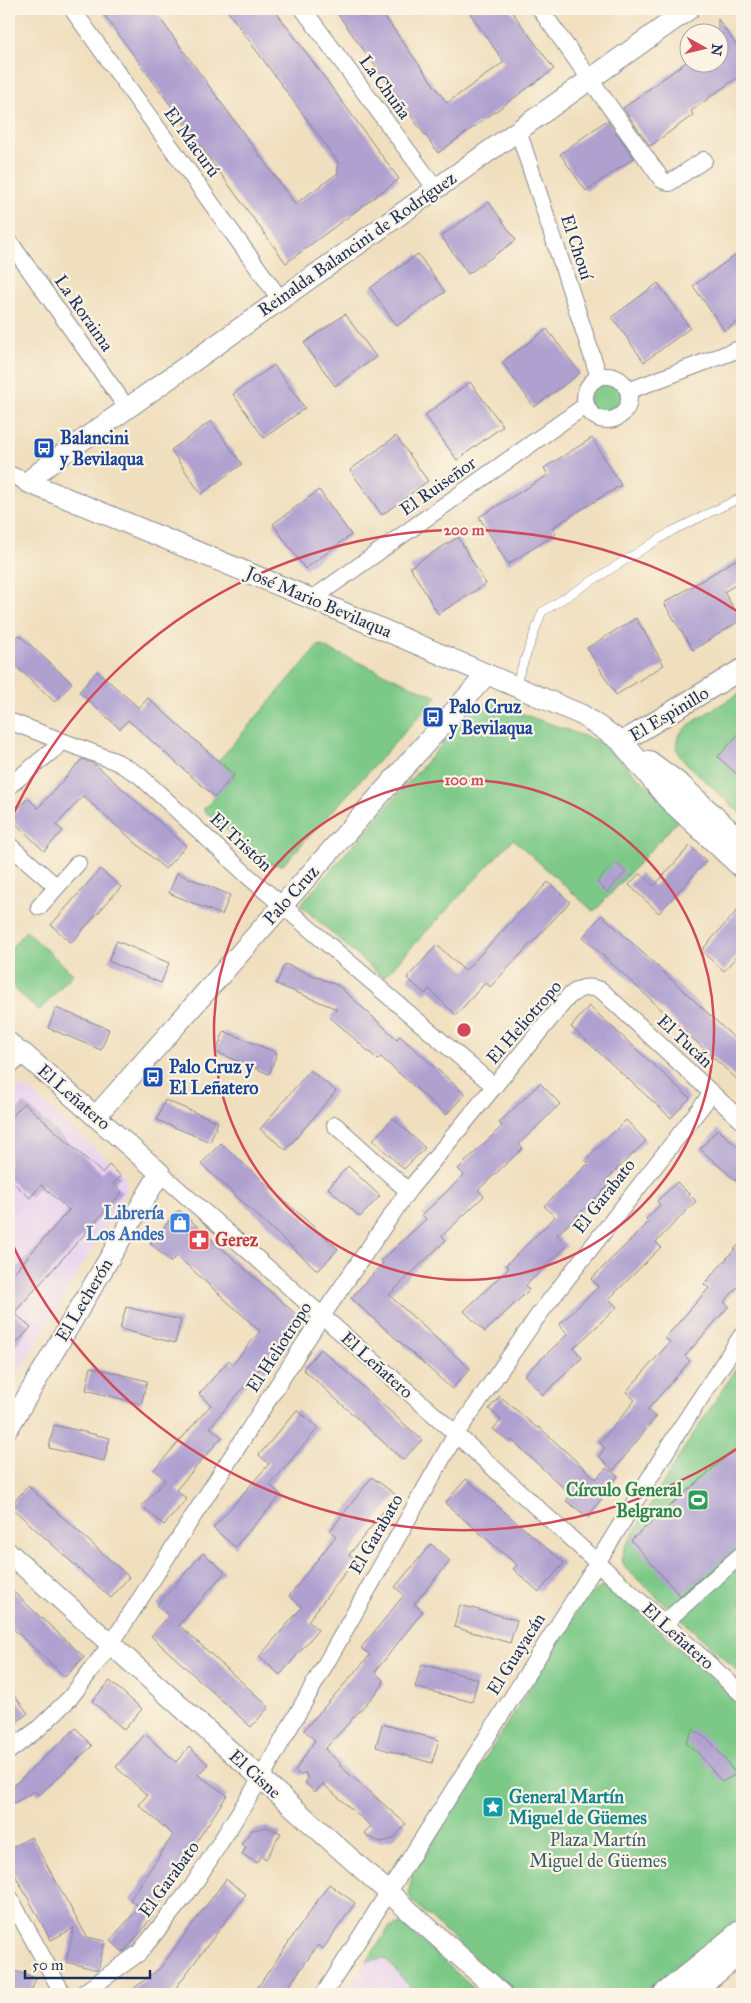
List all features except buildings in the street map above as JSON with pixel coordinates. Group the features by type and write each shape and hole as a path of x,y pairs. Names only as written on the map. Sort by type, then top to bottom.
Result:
{"main road":[{"name":"José Mario Bevilaqua","path":"622,742 680,785 742,843"},
{"name":"José Mario Bevilaqua","path":"622,742 668,798 742,867"}],"street":[{"name":"El Macurú","path":"72,9 280,299"},
{"name":"La Chuña","path":"302,9 436,189"},
{"path":"540,9 662,180 669,183 704,160"},
{"name":"Reinalda Balancini de Rodríguez","path":"18,478 127,408 689,9"},
{"name":"El Chouí","path":"518,130 599,377"},
{"name":"La Roraima","path":"9,240 127,408"},
{"path":"628,391 742,348"},
{"path":"606,376 620,379 628,391 628,404 620,416 614,419 600,419 594,416 586,405 585,398 589,386 599,377 606,376"},
{"name":"El Ruiseñor","path":"312,599 586,405"},
{"name":"José Mario Bevilaqua","path":"18,478 312,599 515,686 588,718 622,742"},
{"name":"El Espinillo","path":"622,742 742,669"},
{"name":"Palo Cruz","path":"96,1116 487,674"},
{"name":"El Tristón","path":"9,721 117,762 139,775 282,906 494,1086"},
{"path":"9,786 63,742"},
{"path":"9,845 57,887"},
{"path":"40,907 78,863"},
{"name":"El Heliotropo","path":"9,1751 38,1729 70,1698 111,1644 322,1316 408,1191 568,997 578,989 590,986 602,990"},
{"name":"El Tucán","path":"602,990 742,1121"},
{"name":"El Leñatero","path":"14,1052 96,1116 456,1434 742,1694"},
{"name":"El Garabato","path":"82,1994 139,1953 192,1887 261,1778 456,1434 536,1317 712,1093"},
{"path":"335,1125 408,1191"},
{"name":"El Lecherón","path":"9,1427 160,1173"},
{"name":"El Guayacán","path":"324,1994 598,1562 678,1432 742,1335"},
{"name":"El Cisne","path":"9,1553 502,1994"},
{"path":"664,1622 742,1554"},
{"path":"9,1896 63,1994"},
{"path":"663,1994 742,1928"},
{"path":"692,1994 742,1952"}],"lane":[{"path":"515,686 542,612 672,531 742,497"}],"shaded area":[{"path":"9,1087 28,1089 125,1175 127,1190 16,1377 9,1382"},
{"path":"385,1958 416,1994 345,1994 367,1961"}],"green space":[{"path":"607,380 619,386 625,398 619,410 607,416 595,410 589,398 595,386"},
{"path":"319,645 437,697 283,865 269,864 203,810 234,775 218,761"},
{"path":"742,692 742,815 682,759 676,746 678,737 688,726"},
{"path":"493,703 600,742 681,817 594,912 513,839 383,978 300,905 474,708"},
{"path":"26,931 73,974 39,1011 9,984 9,950"},
{"name":"Círculo General Belgrano","path":"742,1360 742,1675 625,1568 622,1560 624,1549 683,1450"},
{"name":"Plaza Martín Miguel de Güemes","path":"602,1587 618,1592 742,1705 742,1919 652,1994 514,1994 411,1900 409,1892 412,1876 587,1596"},
{"path":"400,1924 405,1926 480,1994 416,1994 385,1958 367,1961 389,1928"}],"place":[{"name":"Balancini y Bevilaqua","path":"44,448"},
{"name":"Palo Cruz y Bevilaqua","path":"433,717"},
{"name":"Palo Cruz y El Leñatero","path":"153,1077"},
{"name":"Librería Los Andes","path":"180,1223"},
{"name":"Gerez","path":"199,1240"},
{"name":"Círculo General Belgrano","path":"698,1500"},
{"name":"General Martín Miguel de Güemes","path":"493,1807"}]}
